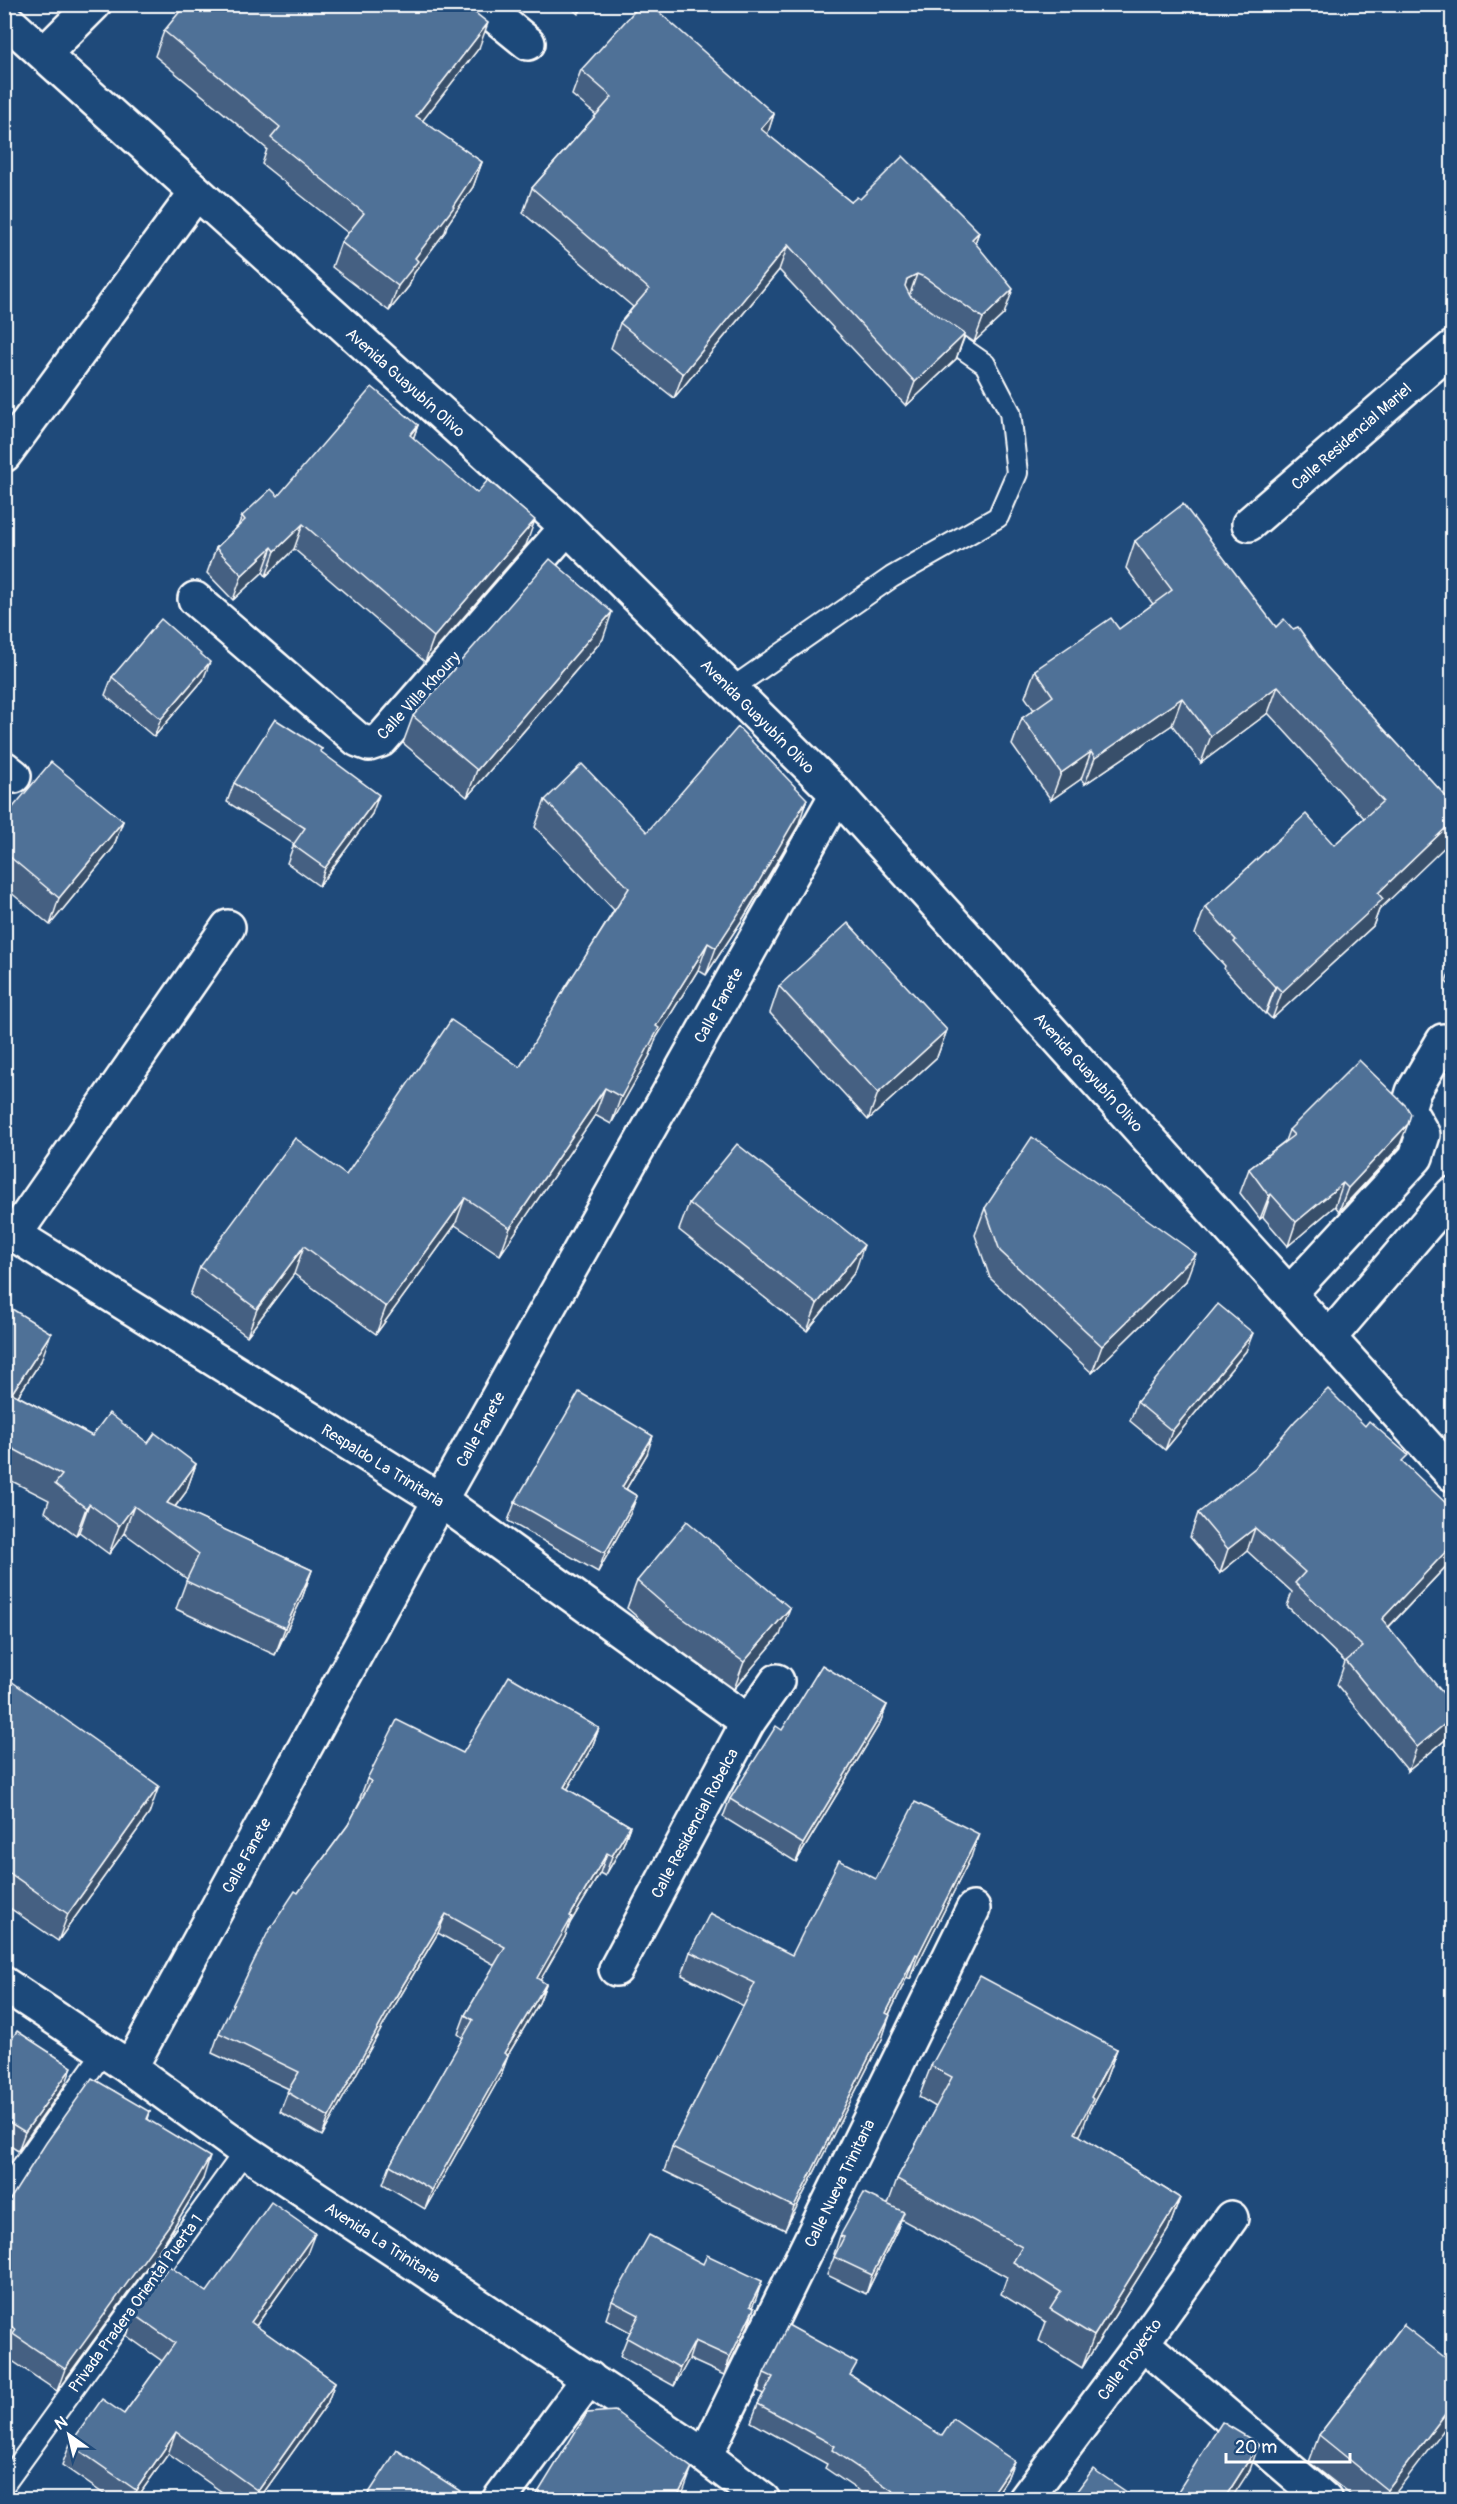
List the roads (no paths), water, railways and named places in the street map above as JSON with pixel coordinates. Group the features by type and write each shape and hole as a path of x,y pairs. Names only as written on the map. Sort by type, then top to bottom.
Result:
{"street":[{"path":"45,53 94,4"},
{"path":"480,4 528,43"},
{"name":"Avenida Guayubín Olivo","path":"4,18 567,527 837,794 1452,1474"},
{"path":"4,455 196,193"},
{"name":"Calle Residencial Mariel","path":"1249,524 1452,348"},
{"name":"Calle Villa Khoury","path":"195,599 358,740 369,744 381,740 567,527"},
{"name":"Calle Fanete","path":"117,2060 440,1500 837,794"},
{"path":"10,1231 228,927"},
{"path":"1289,1294 1416,1157 1423,1135 1408,1108 1413,1092 1443,1041"},
{"path":"1329,1338 1452,1194"},
{"name":"Respaldo La Trinitaria","path":"10,1231 440,1500 748,1722"},
{"name":"Calle Residencial Robelca","path":"616,1969 748,1722 777,1681"},
{"name":"Calle Nueva Trinitaria","path":"705,2456 973,1909"},
{"name":"Avenida La Trinitaria","path":"4,1984 117,2060 245,2151 705,2456 763,2499"},
{"name":"Calle Proyecto","path":"1025,2499 1142,2343 1231,2218"},
{"path":"1142,2343 1325,2499"},
{"path":"498,2499 589,2378"}],"lane":[{"path":"731,689 892,578 998,517 1017,472 1010,412 985,364 927,324"},
{"path":"4,2192 117,2060"},
{"name":"Privada Pradera Oriental Puerta 1","path":"4,2485 245,2151"}]}
